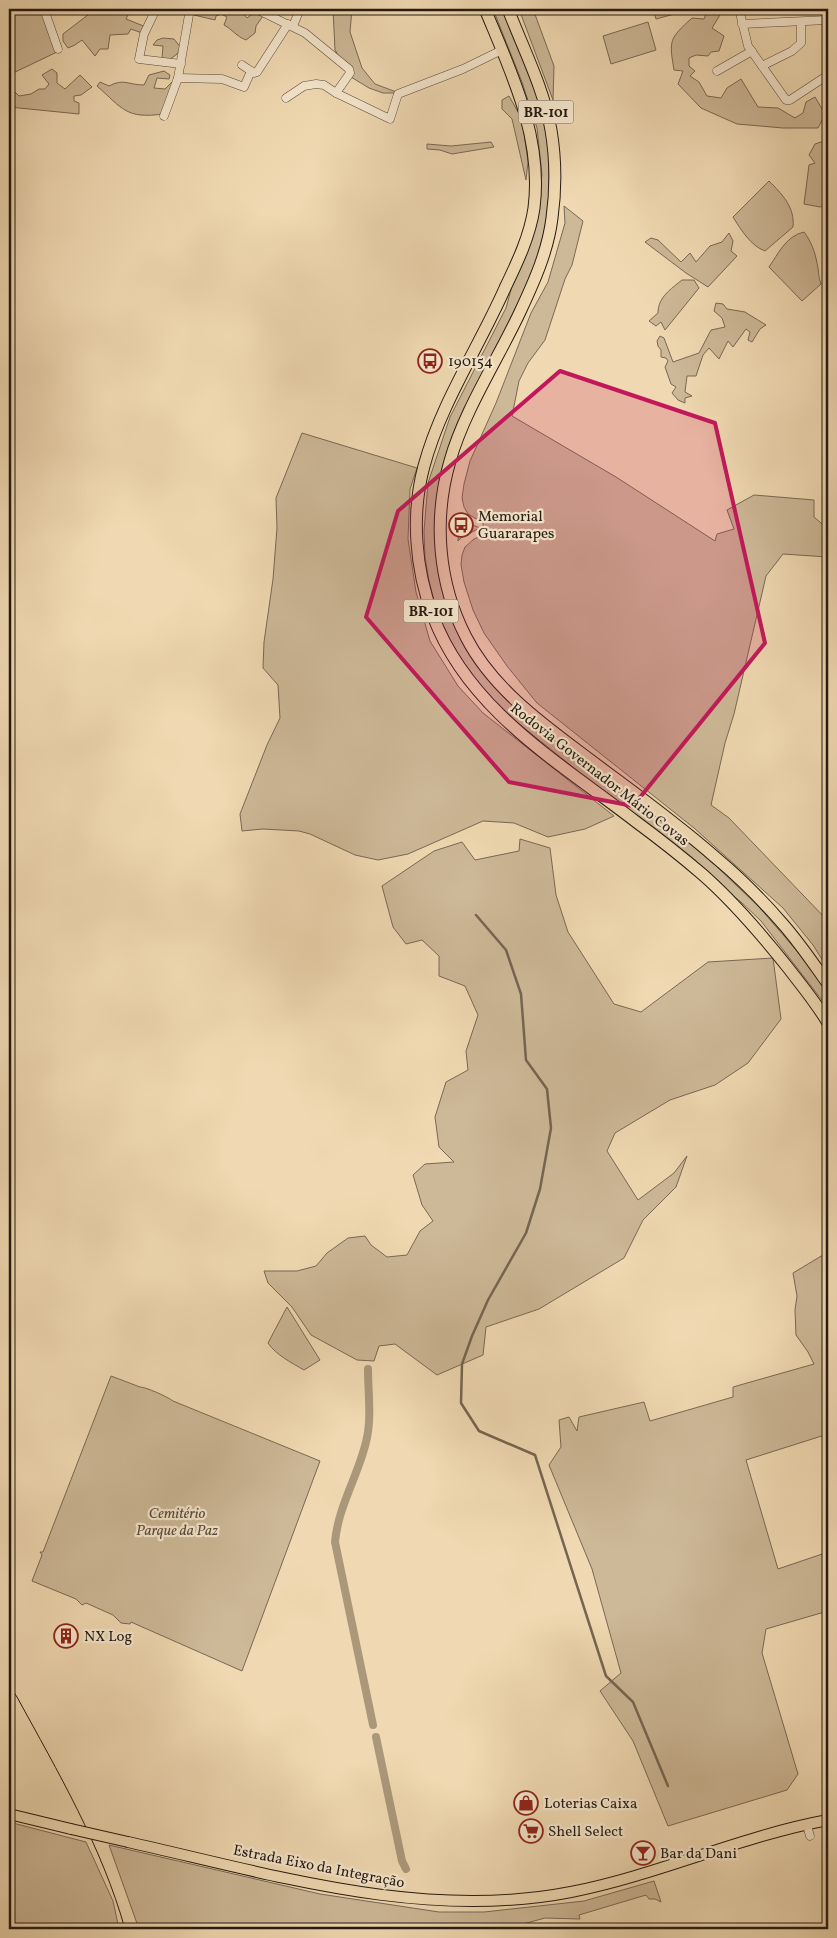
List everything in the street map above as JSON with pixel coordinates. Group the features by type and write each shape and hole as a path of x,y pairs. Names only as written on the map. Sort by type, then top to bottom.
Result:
{"highway":[{"name":"Rodovia Governador Mário Covas","path":"485,9 518,90 529,129 535,172 534,208 527,235 516,264 487,328 452,396 424,465 418,503 417,537 420,570 431,612 440,634 461,671 491,706 523,736 638,823 714,886 742,914 776,953 828,1023"},
{"name":"Rodovia Governador Mário Covas","path":"508,9 540,93 550,127 555,163 554,202 547,242 531,288 450,459 442,499 440,524 441,553 450,598 467,639 486,670 499,684 542,724 716,857 782,922 828,984"}],"main road":[{"name":"Estrada Eixo da Integração","path":"9,1814 313,1883 408,1898 441,1900 509,1900 571,1892 622,1880 828,1820"}],"street":[{"path":"44,9 58,49"},
{"path":"156,9 144,34 139,59 181,64"},
{"path":"164,116 178,78 190,9"},
{"path":"242,65 251,71 257,72 291,25 300,9"},
{"path":"739,9 746,41 788,101 828,75"},
{"path":"825,9 828,40"},
{"path":"257,10 291,25 318,43 349,69 350,74 336,93"},
{"path":"742,24 827,20"},
{"path":"762,66 792,51 801,43 802,22"},
{"path":"286,98 309,84 324,85 336,93 390,119 397,95 400,93 463,69 502,50"},
{"path":"716,71 752,51"},
{"path":"178,78 222,79 244,87 251,71"},
{"path":"807,1825 810,1836"}],"highlighted area":[{"path":"560,371 715,423 765,643 633,806 509,782 366,617 398,511"}],"green space":[{"path":"9,9 41,9 57,52 9,75"},
{"path":"93,9 131,9 126,19 146,27 142,33 131,29 128,34 110,35 108,49 100,49 95,56 82,40 68,48 63,41 63,34 93,11"},
{"path":"195,9 217,11 218,9 239,9 247,18 254,13 263,16 256,26 255,33 246,40 224,25 227,17 221,14 216,16 215,20 194,15"},
{"path":"333,9 352,9 350,32 362,68 375,84 399,93 383,93 369,88 351,77 335,50"},
{"path":"493,9 504,9 538,95 549,146 549,213 536,266 442,483 448,605 521,709 553,739 663,821 715,865 759,907 815,972 828,991 828,1008 761,921 741,902 508,715 484,692 466,669 441,627 425,557 424,531 428,483 450,417 506,308 542,175 537,128 522,82"},
{"path":"519,9 533,9 554,66 553,100"},
{"path":"653,9 693,9 656,19"},
{"path":"708,9 723,10 712,28 724,36 719,51 711,52 708,56 696,55 689,58 689,66 695,71 690,76 699,82 707,96 721,98 727,88 741,79 758,107 778,108 795,118 803,113 806,102 815,97 825,114 818,128 783,128 737,124 701,108 678,84 683,71 674,70 671,46 675,36 692,18 704,19"},
{"path":"648,22 656,50 611,64 603,36"},
{"path":"163,38 174,39 181,48 169,60 162,58 163,46 153,45 157,40"},
{"path":"52,69 57,73 57,83 65,89 80,75 92,87 81,95 74,96 74,101 79,103 79,114 9,107 9,91 12,89 19,96 31,94 39,89 45,89 49,84 42,75"},
{"path":"164,71 170,75 169,79 157,78 154,88 165,89 173,81 176,82 163,114 141,115 133,113 120,106 97,86 100,82 109,86 119,82 144,85 149,75"},
{"path":"509,96 522,119 528,162 526,180 512,119 502,109 502,100"},
{"path":"824,141 828,149 828,204 820,207 804,204 809,165 815,163 809,155 815,144"},
{"path":"491,142 494,147 452,154 440,150 427,149 427,144 451,146"},
{"path":"769,181 787,201 792,213 793,227 765,251 751,241 733,217"},
{"path":"564,206 583,221 572,265 565,279 545,340 528,363 519,381 512,416 616,477 715,541 717,534 734,529 727,510 754,495 814,500 814,517 828,529 828,557 783,554 766,576 711,805 729,818 828,921 828,969 813,945 783,908 694,828 537,703 507,666 484,633 473,610 464,582 461,565 462,555 465,547 474,539 484,535 483,523 468,514 464,507 462,498 464,484 470,461 496,403 531,313 548,282 565,223"},
{"path":"804,232 814,251 821,284 802,301 769,267 787,241"},
{"path":"729,233 733,241 731,251 737,256 708,287 645,242 651,238 658,240 681,262 690,253 696,262 710,246 722,242"},
{"path":"682,280 694,280 699,288 665,330 661,322 656,326 649,321 658,313 660,302 666,294"},
{"path":"716,303 723,304 727,309 745,312 766,325 760,329 752,342 748,340 750,332 746,329 733,347 728,341 719,359 709,348 703,355 696,376 687,376 685,392 692,396 685,398 685,403 678,400 672,393 676,387 671,384 665,367 668,361 666,358 661,357 661,350 657,341 660,336 664,338 673,362 699,353 711,330 725,327 722,318 714,311"},
{"path":"302,433 417,468 410,489 408,539 416,592 430,641 458,686 483,713 614,816 585,829 548,837 514,823 483,821 408,854 378,860 355,855 310,834 299,831 263,829 242,831 240,814 267,745 280,718 278,685 263,668 264,642 273,579 277,528 276,498"},
{"path":"459,513 468,523 480,528 458,541"},
{"path":"520,839 550,848 556,895 568,932 614,1004 641,1012 708,962 773,958 781,1019 748,1063 715,1085 670,1100 615,1133 607,1151 638,1200 674,1173 687,1156 676,1187 643,1220 624,1258 539,1309 486,1327 483,1355 437,1375 395,1344 379,1346 374,1361 357,1360 311,1335 292,1307 268,1283 264,1271 297,1271 316,1266 327,1253 348,1238 365,1236 371,1245 387,1257 407,1255 420,1231 433,1221 422,1205 413,1175 425,1164 454,1162 439,1147 435,1117 446,1082 468,1070 466,1051 478,1015 465,986 439,976 439,956 422,940 406,944 393,927 382,886 434,851 462,842 475,860 519,851"},
{"path":"828,1252 828,1434 746,1460 778,1569 828,1552 828,1611 766,1629 762,1653 798,1774 787,1790 668,1826 633,1741 600,1691 621,1673 592,1569 549,1465 561,1447 559,1420 569,1417 577,1431 579,1417 644,1402 650,1421 733,1397 733,1387 814,1364 796,1335 795,1310 797,1296 793,1273"},
{"path":"287,1307 320,1360 304,1370 289,1362 268,1343"},
{"name":"Cemitério Parque da Paz","path":"111,1376 152,1390 173,1401 320,1461 242,1671 131,1622 130,1624 121,1623 113,1615 86,1603 82,1605 76,1599 32,1581 42,1555 40,1552 43,1552"},
{"path":"9,1822 86,1842 113,1901 119,1929 9,1929"},
{"path":"109,1845 320,1894 439,1912 484,1912 584,1901 654,1881 661,1902 649,1899 646,1895 579,1915 580,1919 545,1918 505,1929 139,1929"}],"waterway":[{"path":"476,915 506,950 521,994 526,1060 547,1089 551,1128 540,1189 526,1233 488,1300 462,1364 461,1403 479,1431 535,1455 606,1676 633,1702 668,1786"},
{"path":"368,1369 368,1433 340,1516 335,1542 373,1725"},
{"path":"376,1737 402,1861 406,1869"}],"tram line":[{"path":"9,1685 63,1782 92,1839 125,1929"}],"place":[{"name":"190154","path":"430,361"},
{"name":"Memorial Guararapes","path":"461,525"},
{"name":"NX Log","path":"66,1636"},
{"name":"Loterias Caixa","path":"526,1803"},
{"name":"Shell Select","path":"531,1831"},
{"name":"Bar da Dani","path":"643,1853"}]}
